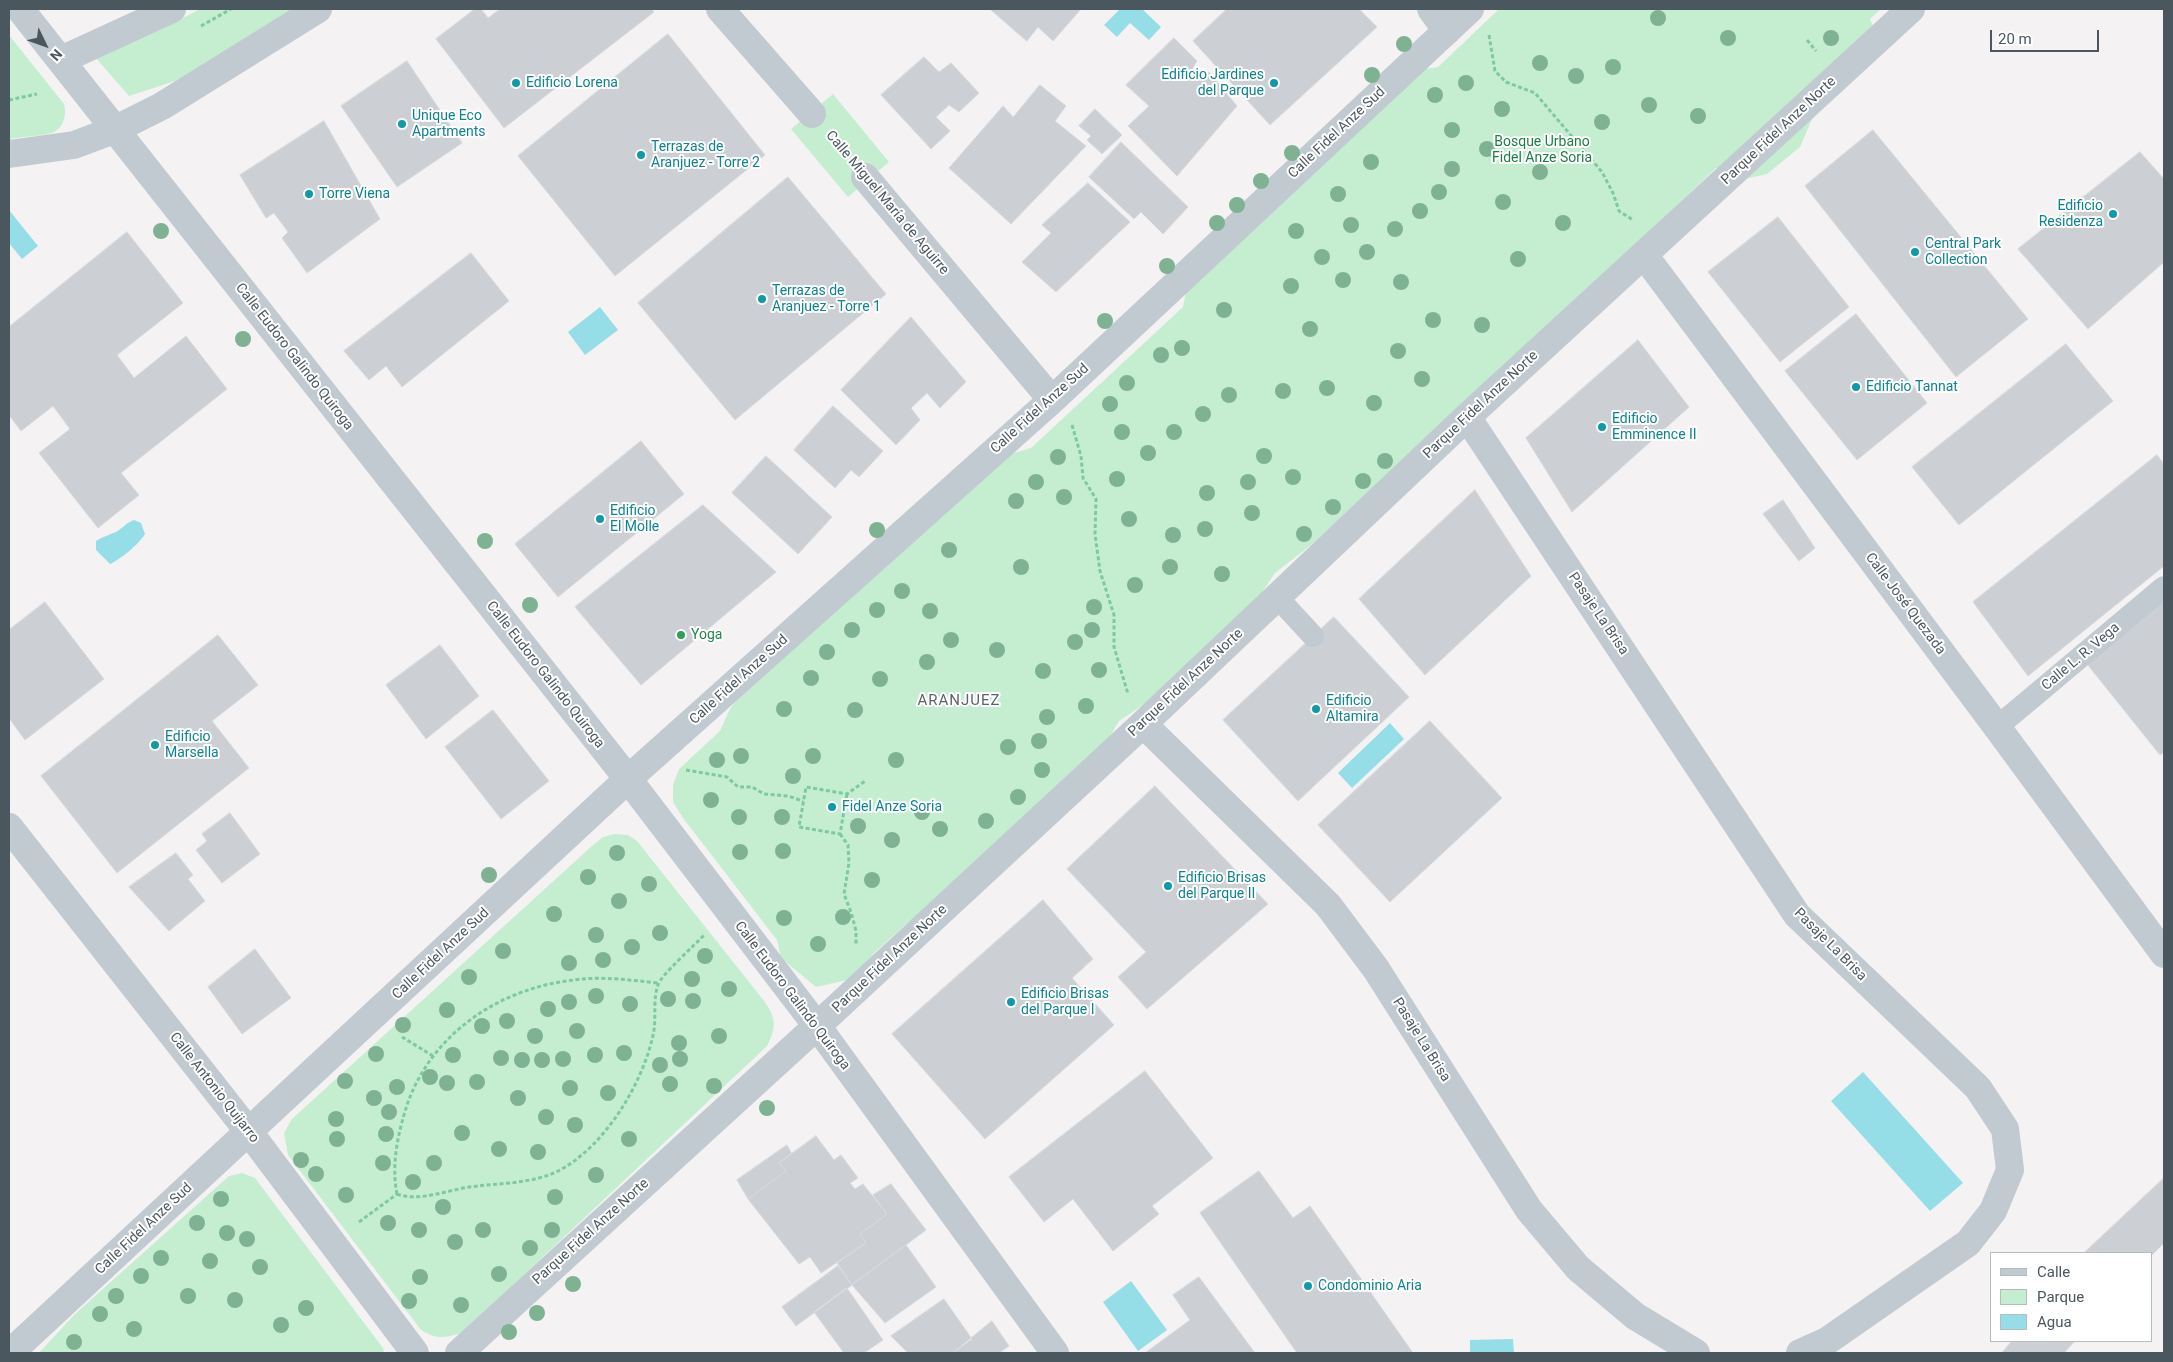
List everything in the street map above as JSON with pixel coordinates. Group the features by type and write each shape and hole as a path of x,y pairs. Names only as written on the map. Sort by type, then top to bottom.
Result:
{"street":[{"name":"Calle Eudoro Galindo Quiroga","path":"20,9 628,779 817,1026 1051,1352"},
{"path":"61,60 172,9"},
{"path":"9,154 74,145 114,130 162,106 318,9"},
{"path":"720,9 812,114"},
{"path":"1431,9 1447,31"},
{"name":"Calle Fidel Anze Sud","path":"10,1353 628,779 1052,400 1470,9"},
{"name":"Parque Fidel Anze Norte","path":"459,1353 817,1026 1142,724 1467,417 1911,9"},
{"name":"Calle Miguel María de Aguirre","path":"865,177 1052,400"},
{"name":"Calle José Quezada","path":"1644,255 1997,727 2164,954"},
{"name":"Pasaje La Brisa","path":"1467,417 1797,915 1978,1088 2005,1129 2010,1170 1993,1211 1968,1243 1827,1342 1800,1353"},
{"name":"Pasaje La Brisa","path":"1142,724 1328,906 1376,969 1529,1210 1578,1268 1635,1316 1696,1353"},
{"name":"Calle Antonio Quijarro","path":"9,827 250,1132 415,1353"}],"lane":[{"name":"Calle L. R. Vega","path":"1997,727 2164,587"},
{"path":"1277,596 1313,636"}],"path":[{"path":"1487,30 1491,39 1495,71 1506,82 1535,93 1602,172 1613,193 1619,211 1638,223"},
{"path":"1807,40 1821,57"},
{"path":"9,100 37,94"},
{"name":"Calle Miguel María de Aguirre","path":"812,114 865,177"},
{"path":"1071,420 1081,456 1084,478 1096,499 1095,534 1100,571 1114,615 1114,647 1129,700"},
{"path":"686,770 726,777 738,787 752,788 764,794 788,796 803,801"},
{"path":"840,834 847,794 865,781"},
{"path":"847,794 806,787 798,828 840,834 848,845 849,863 844,894 856,931 857,951"},
{"path":"397,1194 409,1199 472,1186 532,1180 556,1172 585,1152 609,1126 630,1097 644,1067 654,1030 658,983 704,935"},
{"path":"397,1194 394,1179 400,1125 412,1092 433,1056 442,1044 462,1025 488,1007 518,993 546,984 576,979 658,983"},
{"path":"402,1037 433,1056"},
{"path":"358,1223 397,1194"}],"green space":[{"path":"200,9 299,9 178,80 129,96 95,57 164,28"},
{"name":"Bosque Urbano Fidel Anze Soria","path":"1499,9 1881,9 1870,19 1875,31 1818,105 1800,147 1767,174 1740,180 1722,168 1716,168 1418,450 1311,545 1275,573 1261,594 1149,701 1119,721 1077,792 931,909 906,924 847,980 816,987 781,958 777,940 683,818 673,802 673,785 679,769 720,731 730,709 743,691 1007,455 1031,448 1183,307 1188,280 1391,74 1438,67"},
{"path":"9,35 64,104 64,120 54,132 9,139"},
{"path":"833,94 889,162 848,197 791,129"},
{"path":"615,834 628,835 637,841 763,999 773,1018 774,1024 771,1038 767,1046 462,1333 436,1337 421,1330 288,1155 284,1133 292,1119 592,846 603,837"},
{"path":"242,1173 255,1178 383,1348 384,1353 39,1353 75,1314 229,1176"}],"water":[{"path":"1120,9 1142,9 1161,27 1149,40 1130,23 1117,37 1104,25"},
{"path":"9,210 38,246 22,259 9,243"},
{"path":"600,307 618,330 585,355 568,332"},
{"path":"134,520 141,523 145,534 129,551 110,564 96,550 96,541 116,532"},
{"path":"1390,723 1404,739 1352,788 1338,773"},
{"path":"1863,1072 1963,1183 1930,1211 1831,1101"},
{"path":"1131,1281 1167,1330 1138,1351 1103,1302"},
{"path":"1513,1339 1514,1353 1470,1353 1470,1340"}],"building":[{"name":"Edificio Lorena","path":"475,9 481,9 488,18 500,9 651,9 654,12 504,128 436,39"},
{"path":"990,9 1081,9 1053,41 1038,27 1027,41"},
{"name":"Edificio Jardines del Parque","path":"1227,9 1359,9 1377,27 1270,125 1193,41"},
{"name":"Terrazas de Aranjuez - Torre 2","path":"668,34 765,155 615,276 518,156"},
{"path":"1174,38 1197,61 1192,69 1201,79 1209,72 1237,106 1177,176 1128,126 1149,106 1126,85"},
{"path":"924,57 939,72 951,63 979,93 959,112 949,105 936,117 950,131 931,149 881,95"},
{"name":"Unique Eco Apartments","path":"407,61 462,143 397,187 341,106"},
{"path":"1040,85 1066,106 1055,121 1086,146 1011,224 949,168 1003,106 1013,117"},
{"path":"1095,109 1122,135 1102,154 1087,140 1091,136 1079,126"},
{"name":"Torre Viena","path":"324,121 380,219 307,273 282,238 288,232 274,213 266,218 240,175"},
{"name":"Central Park Collection","path":"1873,130 2028,319 1956,377 1805,186"},
{"path":"1121,142 1188,207 1163,234 1141,212 1134,219 1089,177"},
{"name":"Edificio Residenza","path":"2140,152 2164,179 2164,262 2088,329 2018,249"},
{"name":"Terrazas de Aranjuez - Torre 1","path":"788,177 886,294 735,420 638,303"},
{"path":"1088,183 1130,222 1056,292 1022,262 1051,233 1042,225"},
{"path":"1778,217 1849,307 1780,362 1708,272"},
{"path":"127,232 183,303 117,355 134,378 186,336 227,389 121,473 139,495 98,528 39,453 70,429 53,406 21,431 9,415 9,327"},
{"path":"471,253 509,301 402,387 386,366 369,380 344,351"},
{"name":"Edificio Tannat","path":"1856,314 1927,403 1857,460 1785,371"},
{"path":"911,317 966,382 940,408 927,393 911,408 920,420 896,445 841,390"},
{"name":"Edificio Emminence II","path":"1638,340 1689,407 1572,512 1526,438"},
{"path":"2066,344 2113,401 1959,525 1912,467"},
{"path":"833,406 883,451 859,477 851,470 835,488 794,450"},
{"name":"Edificio El Molle","path":"641,441 684,494 558,597 515,544"},
{"path":"2157,455 2164,464 2164,566 2028,676 1973,602"},
{"path":"766,456 832,517 798,554 732,493"},
{"path":"1475,490 1531,576 1425,675 1359,599"},
{"path":"1783,500 1815,548 1799,561 1763,514"},
{"path":"703,505 776,572 641,685 575,607"},
{"path":"2164,601 2164,752 2160,755 2087,664"},
{"path":"45,602 104,679 25,740 9,718 9,630"},
{"name":"Edificio Altamira","path":"1334,617 1409,697 1298,801 1223,720"},
{"name":"Edificio Marsella","path":"218,635 258,685 212,721 249,768 117,873 41,776"},
{"path":"440,645 479,696 426,739 386,685"},
{"path":"493,710 549,781 501,819 445,747"},
{"name":"Edificio Altamira","path":"1430,721 1502,798 1390,902 1318,825"},
{"name":"Edificio Brisas del Parque II","path":"1155,786 1268,904 1147,1009 1118,977 1146,952 1067,869"},
{"path":"230,813 260,854 222,883 196,850 207,841 202,834"},
{"path":"176,853 193,875 188,879 205,901 169,931 129,887"},
{"name":"Edificio Brisas del Parque I","path":"1043,900 1093,959 1072,978 1114,1025 985,1139 892,1034"},
{"path":"255,949 291,998 242,1034 208,987"},
{"path":"1145,1071 1213,1158 1152,1206 1159,1214 1113,1251 1073,1199 1044,1222 1009,1177"},
{"path":"816,1136 834,1160 841,1155 858,1178 850,1183 855,1189 863,1184 887,1214 860,1234 866,1243 821,1273 810,1257 799,1264 748,1199 786,1171 779,1163"},
{"path":"787,1145 792,1154 779,1163 786,1171 748,1199 737,1180"},
{"name":"Condominio Aria","path":"1259,1171 1293,1218 1310,1206 1413,1353 1297,1353 1200,1213"},
{"path":"2164,1178 2164,1243 2153,1254 2153,1252 2085,1252"},
{"path":"891,1184 926,1230 852,1285 837,1263 866,1243 860,1234 887,1214 873,1195"},
{"path":"906,1245 936,1287 885,1323 852,1285"},
{"path":"838,1266 852,1285 796,1326 782,1307"},
{"path":"1199,1277 1255,1353 1145,1353 1190,1320 1173,1295"},
{"path":"847,1288 883,1340 864,1353 844,1353 814,1312"},
{"path":"944,1299 972,1339 953,1353 908,1353 891,1336"},
{"path":"992,1321 1009,1346 999,1353 953,1353"},
{"path":"2011,1342 2074,1342 2064,1353 2002,1353"}],"place":[{"name":"Edificio Lorena","path":"516,83"},
{"name":"Edificio Jardines del Parque","path":"1274,83"},
{"name":"Unique Eco Apartments","path":"402,124"},
{"name":"Terrazas de Aranjuez - Torre 2","path":"641,155"},
{"name":"Torre Viena","path":"309,194"},
{"name":"Edificio Residenza","path":"2113,214"},
{"name":"Central Park Collection","path":"1915,252"},
{"name":"Terrazas de Aranjuez - Torre 1","path":"762,299"},
{"name":"Edificio Tannat","path":"1856,387"},
{"name":"Edificio Emminence II","path":"1602,427"},
{"name":"Edificio El Molle","path":"600,519"},
{"name":"Yoga","path":"681,635"},
{"name":"Edificio Altamira","path":"1316,709"},
{"name":"Edificio Marsella","path":"155,745"},
{"name":"Fidel Anze Soria","path":"832,807"},
{"name":"Edificio Brisas del Parque II","path":"1168,886"},
{"name":"Edificio Brisas del Parque I","path":"1011,1002"},
{"name":"Condominio Aria","path":"1308,1286"}],"district":[{"name":"ARANJUEZ","path":"959,701"}]}
